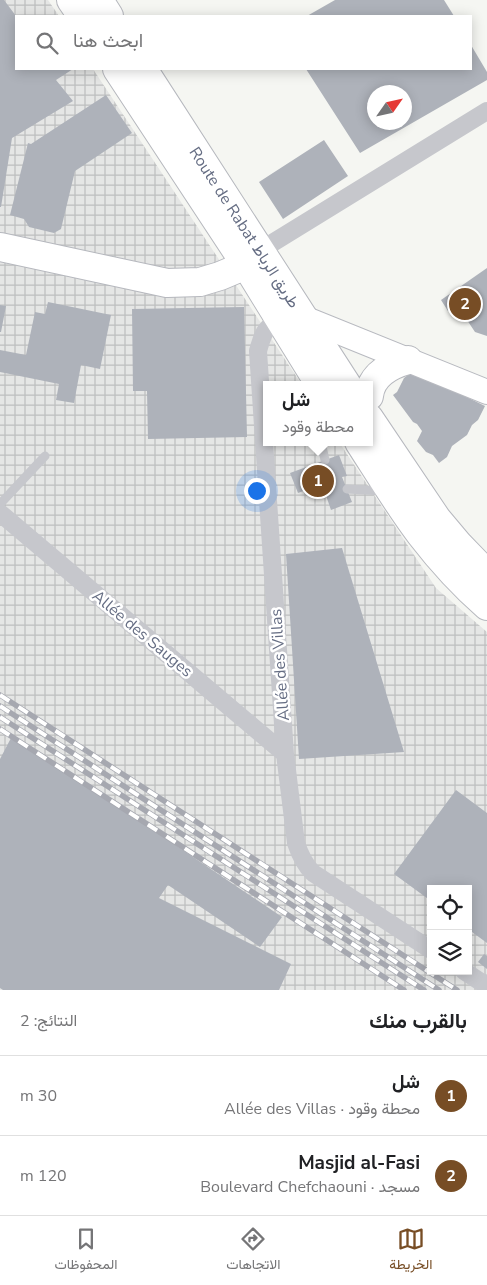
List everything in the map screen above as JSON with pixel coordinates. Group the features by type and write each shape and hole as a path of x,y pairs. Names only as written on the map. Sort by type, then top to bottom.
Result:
{"main road":[{"path":"72,0 81,15"},
{"path":"99,0 108,15"},
{"name":"Route de Rabat طريق الرباط","path":"118,70 253,257"},
{"name":"Route de Rabat طريق الرباط","path":"144,70 253,257 292,318 344,381"},
{"path":"0,247 167,283 200,282 220,276 253,257"},
{"name":"Route de Rabat طريق الرباط","path":"292,318 318,381"},
{"path":"373,385 386,368 395,363 408,360"},
{"path":"373,424 437,519 487,574"},
{"path":"362,446 421,535 442,562 466,588 487,606"}],"street":[{"path":"253,257 487,111"},
{"path":"292,318 408,360 487,392"},
{"name":"Allée des Villas","path":"263,426 258,352 261,340 268,327 292,318"},
{"name":"Allée des Villas","path":"264,446 285,754 296,843 299,853 313,873 427,947"},
{"name":"Allée des Sauges","path":"0,512 285,754"},
{"path":"470,975 487,986"}],"lane":[{"path":"322,446 325,460"},
{"path":"0,504 46,456"},
{"path":"347,489 391,491"}],"shaded area":[{"path":"0,0 48,0 58,15 15,15 15,70 94,70 299,381 263,381 263,446 342,446 436,588 487,632 487,990 0,990"}],"building":[{"path":"0,0 4,0 15,15 15,70 71,70 56,80 73,101 12,138 0,207"},
{"path":"335,0 444,0 453,15 309,15"},
{"path":"472,47 487,72 487,80 412,123 412,85 367,85 367,130 400,130 360,153 307,70 472,70"},
{"path":"106,95 132,133 75,171 61,229 54,233 29,227 24,219 10,215 28,143 31,144"},
{"path":"324,140 348,176 283,219 259,182"},
{"path":"487,268 487,336 475,332 459,308 448,311 441,300"},
{"path":"48,302 111,315 100,369 81,365 74,403 56,400 59,384 0,372 0,350 26,355 35,312 45,314"},
{"path":"0,305 6,306 1,332 0,332"},
{"path":"244,307 247,437 148,439 147,391 133,391 132,309"},
{"path":"413,371 485,406 467,435 452,446 447,457 439,463 417,441 422,431 393,395 397,392 404,378"},
{"path":"339,455 347,476 342,477 352,502 331,510 322,484 298,493 290,473"},
{"path":"342,548 404,752 299,759 286,554"},
{"path":"11,738 110,801 282,917 260,947 168,885 159,898 291,964 279,990 3,990 0,988 0,759"},
{"path":"456,790 487,813 487,943 472,932 472,885 427,885 427,898 394,874"},
{"path":"484,954 487,956 487,969 478,962"}],"railway":[{"path":"0,695 457,990"},
{"path":"0,706 439,990"},
{"path":"0,717 424,990"},
{"path":"0,729 404,990"}],"place":[{"name":"Masjid al-Fasi","path":"465,304"},
{"name":"شل","path":"318,481"}]}
